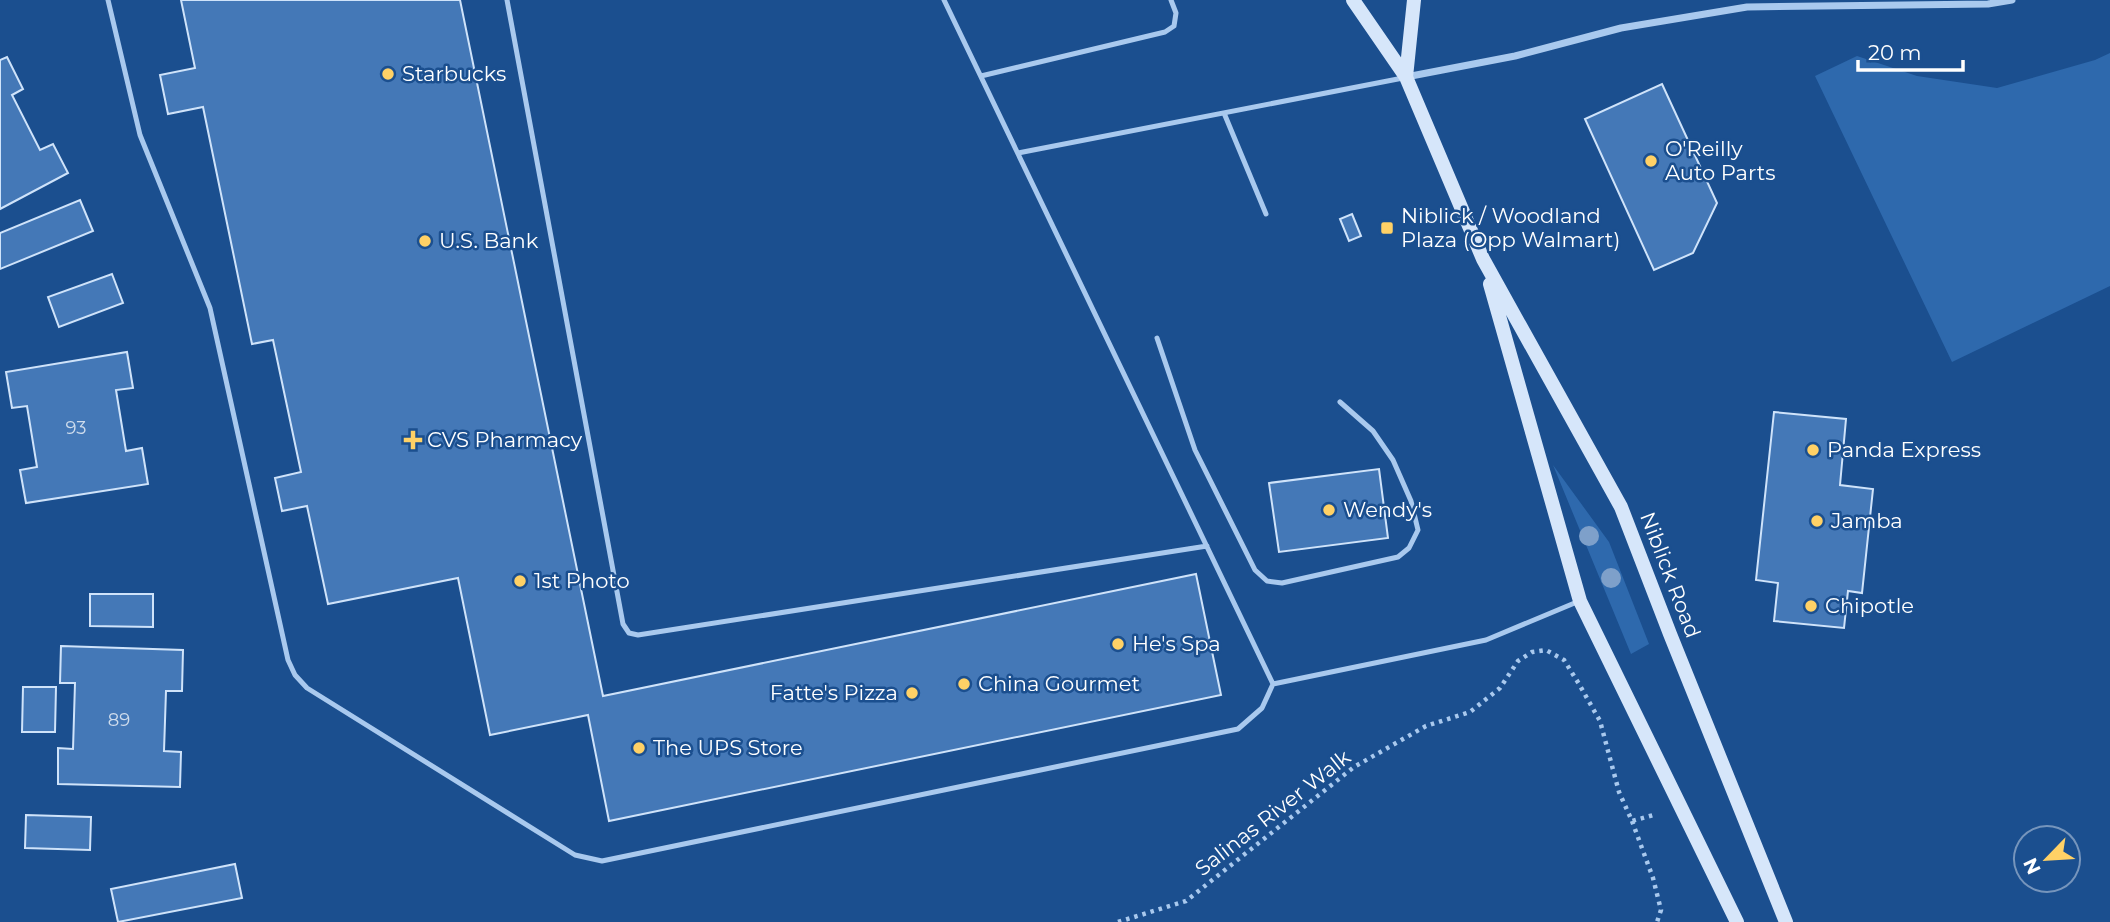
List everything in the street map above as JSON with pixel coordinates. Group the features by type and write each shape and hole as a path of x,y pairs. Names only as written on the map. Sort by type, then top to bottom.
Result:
{"main road":[{"name":"Niblick Road","path":"1353,0 1406,77 1483,259 1621,507 1786,922"},
{"name":"Niblick Road","path":"1406,77 1414,0"},
{"name":"Niblick Road","path":"1483,259 1580,601 1737,922"}],"street":[{"path":"1406,77 1515,56 1621,28 1747,7 1988,4 2012,0"}],"lane":[{"path":"108,0 140,135 209,308 288,660 295,675 307,688 575,855 602,861 1238,729 1262,708 1273,684"},
{"path":"507,0 623,624 629,633 638,635 1207,546"},
{"path":"955,0 945,1 1273,684"},
{"path":"981,76 1165,32 1174,26 1176,13 1171,0"},
{"path":"1018,153 1406,77"},
{"path":"1224,113 1266,214"},
{"path":"1157,338 1195,450 1255,570 1267,581 1282,583 1398,557 1409,548 1418,530 1411,501 1393,460 1373,431 1340,402"},
{"path":"1273,684 1486,640 1580,601"}],"path":[{"name":"Salinas River Walk","path":"1118,922 1186,901 1354,767 1426,726 1470,712 1500,688 1518,661 1532,652 1539,642"},
{"path":"1532,652 1546,650 1564,660 1600,721 1619,792 1653,878 1661,910 1657,922"},
{"path":"1632,821 1682,807"}],"shaded area":[{"path":"2110,53 2110,286 1952,362 1815,76 1857,56 1917,76 1997,88 2095,60"},
{"path":"1553,465 1609,542 1649,644 1631,654"}],"building":[{"path":"181,0 460,0 603,696 1196,574 1221,695 609,821 588,715 490,735 458,578 328,604 307,506 282,511 275,478 301,472 273,340 252,344 203,107 168,114 160,75 195,68"},
{"path":"7,57 23,89 12,95 40,150 53,144 68,173 0,209 0,60"},
{"name":"O'Reilly Auto Parts","path":"1662,84 1717,203 1693,253 1654,270 1585,119"},
{"path":"80,200 93,231 0,269 0,233"},
{"path":"1352,214 1361,236 1349,241 1340,219"},
{"path":"112,274 123,303 59,327 48,297"},
{"path":"127,352 133,388 116,390 126,451 142,448 148,484 26,503 20,470 37,467 27,406 12,408 6,372"},
{"path":"1774,412 1846,419 1840,485 1873,489 1862,593 1848,591 1844,628 1774,621 1778,583 1756,580"},
{"name":"Wendy's","path":"1379,469 1388,538 1279,552 1269,483"},
{"path":"90,594 153,594 153,627 90,626"},
{"path":"61,646 183,650 182,691 166,691 164,751 181,752 180,787 58,784 58,748 73,749 75,683 60,683"},
{"path":"23,687 56,687 55,732 22,732"},
{"path":"26,815 91,817 90,850 25,848"},
{"path":"235,864 242,898 118,922 111,889"}],"place":[{"name":"Starbucks","path":"388,74"},
{"name":"O'Reilly Auto Parts","path":"1651,161"},
{"name":"Niblick / Woodland Plaza (Opp Walmart)","path":"1387,228"},
{"name":"U.S. Bank","path":"425,241"},
{"name":"CVS Pharmacy","path":"413,440"},
{"name":"Panda Express","path":"1813,450"},
{"name":"Wendy's","path":"1329,510"},
{"name":"Jamba","path":"1817,521"},
{"name":"1st Photo","path":"520,581"},
{"name":"Chipotle","path":"1811,606"},
{"name":"He's Spa","path":"1118,644"},
{"name":"China Gourmet","path":"964,684"},
{"name":"Fatte's Pizza","path":"912,693"},
{"name":"The UPS Store","path":"639,748"}]}
